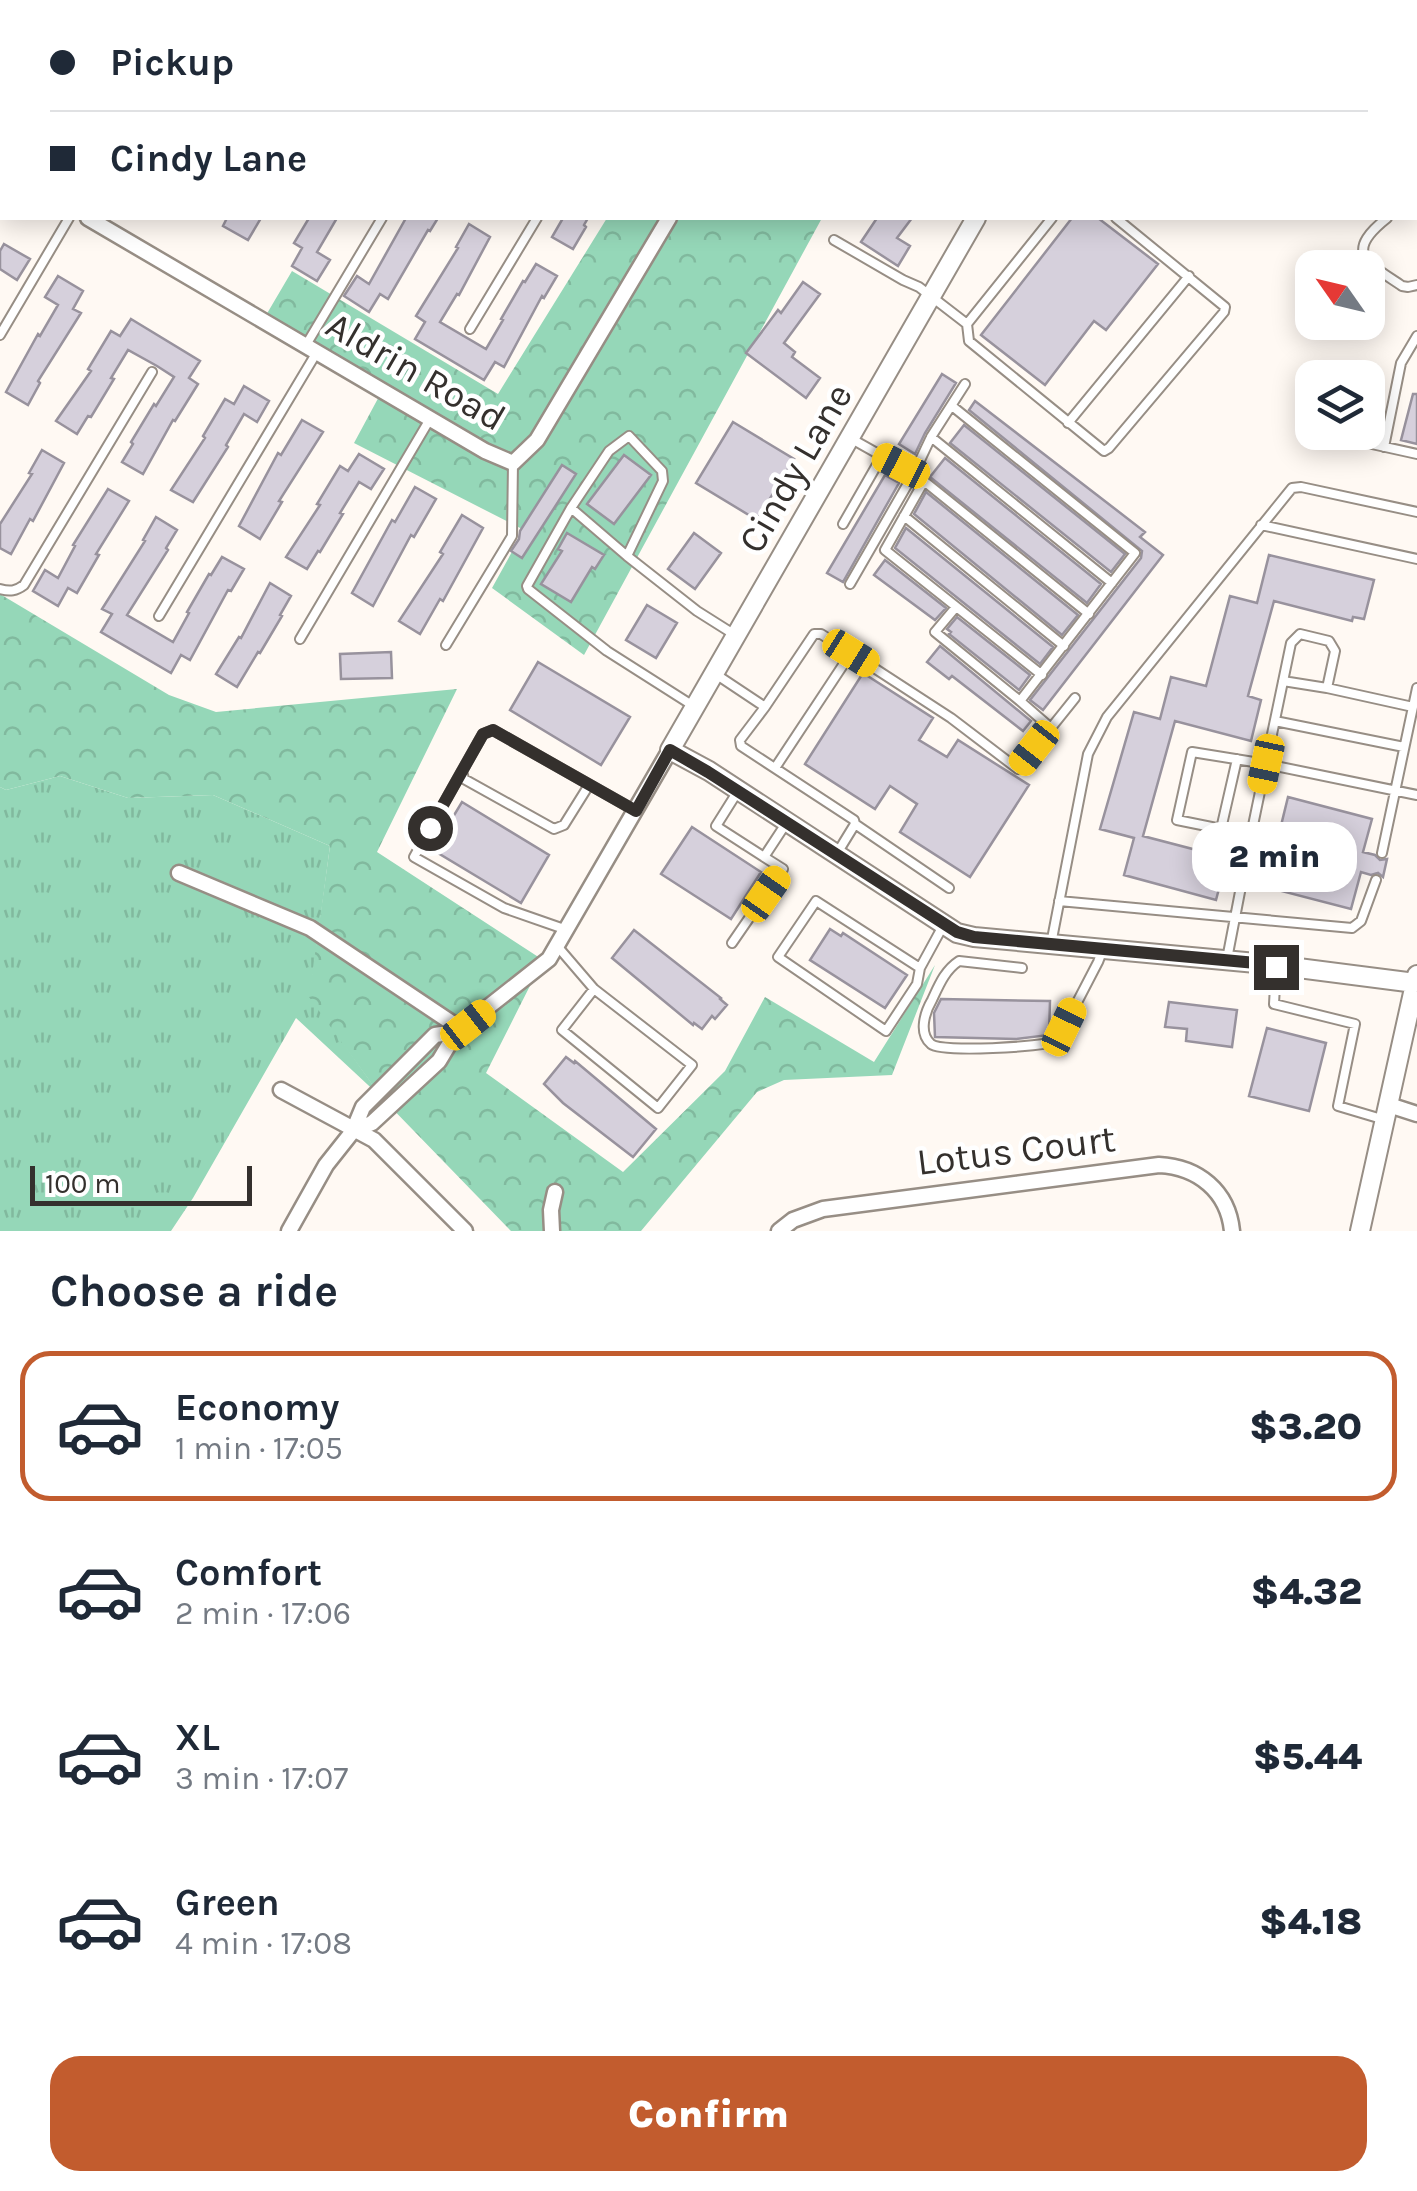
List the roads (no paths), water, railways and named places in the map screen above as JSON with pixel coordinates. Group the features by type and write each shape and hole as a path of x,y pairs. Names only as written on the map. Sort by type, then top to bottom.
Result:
{"street":[{"name":"Aldrin Road","path":"91,220 485,451 513,462 537,440 668,220"},
{"name":"Cindy Lane","path":"289,1231 326,1165 353,1131 363,1107 435,1035 468,1025 537,970 558,947 975,220"},
{"path":"670,750 957,932 974,937 1416,978 1360,1231"},
{"path":"179,873 310,928 456,1027"},
{"path":"280,1090 374,1140 465,1231"},
{"path":"1387,1112 1417,1114"},
{"name":"Lotus Court","path":"779,1231 793,1220 822,1208 1159,1164 1188,1169 1214,1187 1228,1210 1232,1231"},
{"path":"552,1231 555,1192"}],"lane":[{"path":"0,335 68,220"},
{"path":"158,616 312,349 381,220"},
{"path":"470,329 536,220"},
{"path":"966,324 1050,220"},
{"path":"834,240 932,295 966,324 970,341 1104,451 1224,312 1225,306 1118,220"},
{"path":"1384,220 1362,246 1365,257 1402,286 1417,285"},
{"path":"1068,423 1188,276"},
{"path":"1385,442 1400,363 1417,336"},
{"path":"0,590 10,592 24,585 152,372"},
{"path":"850,584 964,384"},
{"path":"952,406 1136,553 1020,701"},
{"path":"300,639 430,419"},
{"path":"628,556 663,476 630,436 608,451 528,586 530,593 607,651 695,707"},
{"path":"931,437 1112,583"},
{"path":"850,438 914,473 1089,614"},
{"path":"1385,447 1417,454"},
{"path":"844,524 882,456"},
{"path":"446,645 512,536 513,462"},
{"path":"924,481 884,550 1042,675"},
{"path":"1050,944 1088,754 1106,716 1292,488 1417,512"},
{"path":"571,508 696,611 736,636"},
{"path":"904,516 1064,646"},
{"path":"1261,525 1417,559"},
{"path":"956,606 936,632 1051,728"},
{"path":"949,888 741,746 740,740 814,634 821,634 951,718 1018,769 1075,698"},
{"path":"1227,960 1291,644 1300,634 1329,641 1335,651 1327,688"},
{"path":"775,768 851,653"},
{"path":"714,673 765,706"},
{"path":"1283,681 1413,706"},
{"path":"1382,853 1417,688"},
{"path":"1276,721 1404,747"},
{"path":"567,930 504,908 414,856 483,734 493,730 636,811"},
{"path":"1251,835 1177,820 1192,752 1417,795"},
{"path":"1221,829 1237,760"},
{"path":"462,771 464,779 554,829 564,825 589,784"},
{"path":"732,943 783,869 716,826 738,791"},
{"path":"764,857 787,822"},
{"path":"836,855 856,824"},
{"path":"1059,901 1352,928 1362,921 1376,880"},
{"path":"920,968 816,901 778,957 886,1031 916,984 920,968 944,924"},
{"path":"558,947 594,990 692,1065 658,1108 562,1030 594,990"},
{"path":"1022,968 959,961 953,964 926,1012 928,1041 941,1048 964,1048 1035,1046 1057,1040 1103,949"},
{"path":"1276,967 1274,1004 1355,1024 1338,1106 1387,1112"}]}
